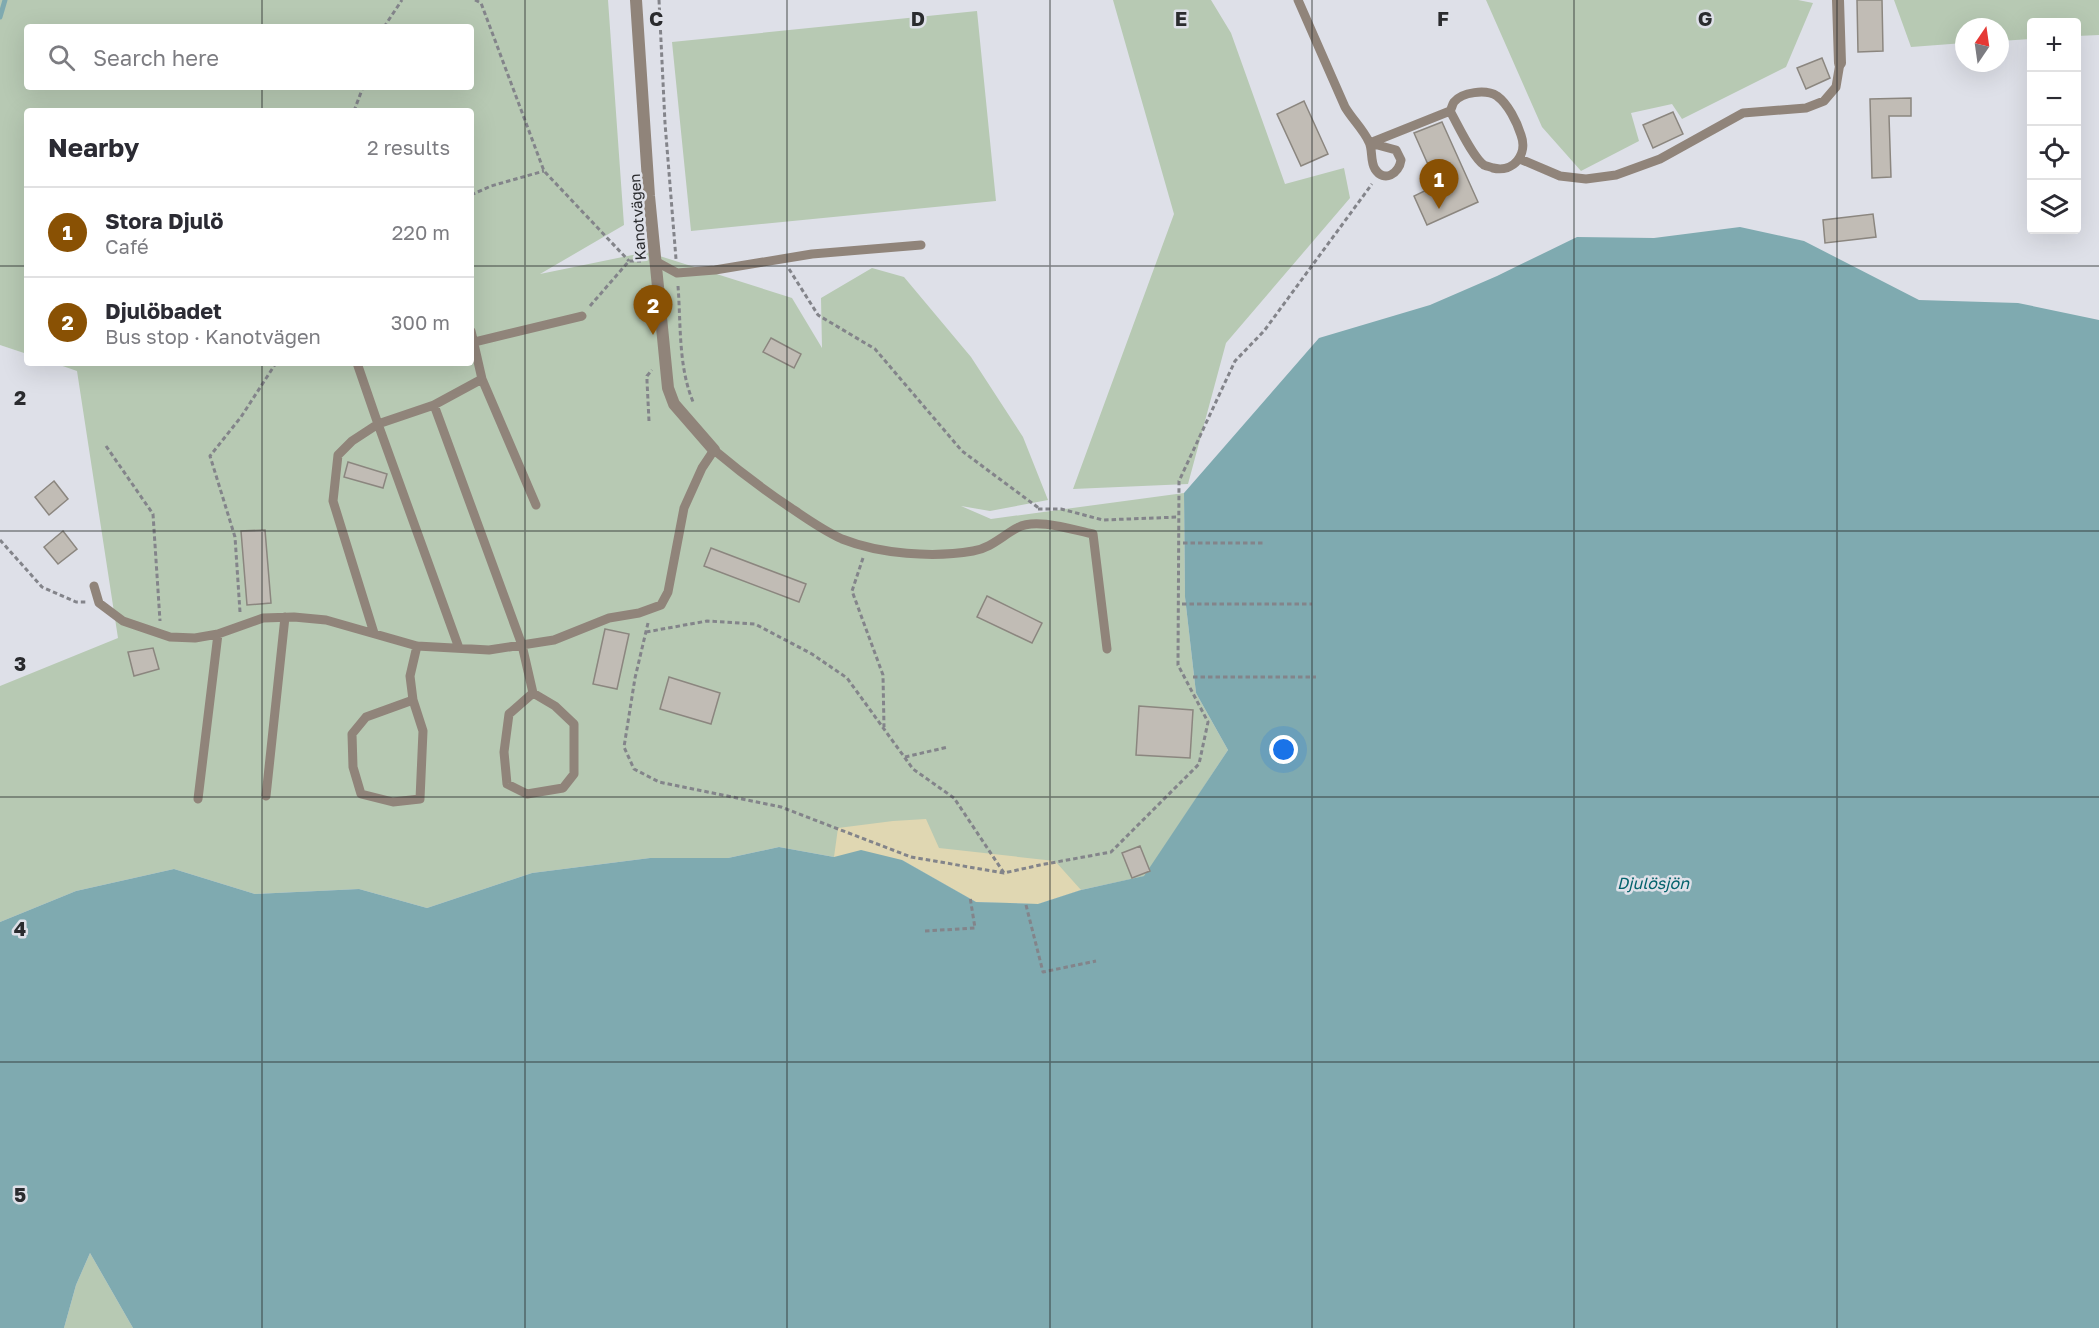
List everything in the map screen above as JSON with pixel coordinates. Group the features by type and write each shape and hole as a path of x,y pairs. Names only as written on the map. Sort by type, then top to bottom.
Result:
{"street":[{"name":"Kanotvägen","path":"636,0 665,370 670,397 714,450"},
{"path":"1838,0 1840,63"}],"lane":[{"path":"1298,0 1345,107 1370,143 1373,167 1379,174 1385,176 1396,172 1400,167 1400,156 1396,150 1370,143"},
{"path":"1520,159 1560,176 1586,179 1616,175 1660,159 1743,113 1806,108 1824,101 1836,87 1840,63"},
{"path":"1370,143 1450,111 1454,102 1468,94 1488,92 1497,96 1509,109 1521,133 1523,143 1520,159 1514,165 1498,169 1484,166 1450,111"},
{"path":"655,261 677,273 715,270 812,254 921,245"},
{"path":"536,505 482,379 474,342 582,316"},
{"path":"358,366 459,648"},
{"path":"374,633 333,501 338,455 352,441 378,424 434,405 482,379"},
{"path":"434,405 522,645 533,693 555,706 573,724 574,774 563,788 527,794 507,784 504,752 509,714 533,693"},
{"path":"94,586 99,603 123,621 170,638 195,638 218,634 263,618 285,617 326,620 417,646 489,650 554,640 609,618 639,613 662,604 668,592 684,508 702,468 714,450 744,476 813,523 843,539 866,546 921,554 974,551 996,543 1016,528 1034,523 1093,534 1107,649"},
{"path":"266,796 285,617"},
{"path":"198,799 218,634"},
{"path":"413,700 366,717 352,734 353,767 360,794 393,802 420,799 423,731 413,700 410,676 417,646"}],"path":[{"path":"386,24 402,0"},
{"path":"476,0 481,3 544,171 629,261 655,261"},
{"path":"659,0 665,123 684,370 694,405"},
{"path":"355,108 362,90"},
{"path":"474,194 544,171"},
{"path":"650,609 635,678 624,747 634,769 659,782 781,807 911,857 1004,873 1112,852 1199,764 1208,722 1178,665 1179,481 1235,361 1264,332 1379,174"},
{"path":"782,259 818,315 875,349 962,451 1040,509"},
{"path":"582,316 629,261"},
{"path":"241,626 236,537 210,456 241,417 274,366"},
{"path":"106,446 153,514 161,634"},
{"path":"1034,510 1061,509 1103,520 1179,517"},
{"path":"0,540 42,587 76,602 99,603"},
{"path":"1183,543 1263,543"},
{"path":"866,546 852,591 883,675 884,729"},
{"path":"1182,604 1312,604"},
{"path":"646,632 707,621 755,624 812,654 847,678 913,769 954,798 1004,873"},
{"path":"1193,677 1316,677"},
{"path":"905,757 948,747"},
{"path":"925,931 975,928 970,897"},
{"path":"1026,905 1042,972 1096,960"}],"green space":[{"path":"0,0 608,0 624,225 540,274 647,252 792,298 822,348 821,298 872,268 904,277 971,357 1023,437 1048,500 990,511 961,506 991,519 1184,493 1185,597 1196,693 1228,750 1145,876 1081,890 1038,904 976,902 902,860 861,850 834,857 779,847 728,858 650,858 532,873 427,908 359,889 255,894 174,869 76,891 0,922 0,686 118,638 77,371 63,366 474,366 474,108 24,108 24,353 0,345"},
{"path":"1113,0 1211,0 1231,33 1285,184 1344,168 1350,198 1226,343 1188,484 1073,489 1174,214"},
{"path":"1486,0 1798,0 1813,3 1786,67 1682,119 1672,104 1631,113 1639,141 1581,171 1542,127"},
{"path":"1894,0 2099,0 2099,35 2081,36 2081,18 2027,18 2027,39 2009,40 2009,18 1955,18 1955,44 1911,47"},
{"path":"977,11 996,201 691,231 672,42"},
{"path":"90,1253 133,1328 64,1328 76,1285"}],"sand":[{"path":"926,819 939,848 1055,861 1081,890 1038,904 976,902 902,860 834,857 838,828"}],"water":[{"name":"Djulösjön","path":"1740,227 1804,241 1919,300 2018,303 2099,320 2099,1328 133,1328 90,1253 76,1285 64,1328 0,1328 0,922 76,891 174,869 255,894 359,889 427,908 532,873 650,858 728,858 779,847 834,857 861,850 902,860 976,902 1038,904 1081,890 1144,876 1228,750 1196,693 1185,597 1184,493 1319,338 1430,305 1497,276 1577,237 1654,238"}],"building":[{"path":"1857,0 1882,0 1883,51 1858,52"},
{"path":"1822,58 1830,78 1806,89 1797,68"},
{"path":"1911,98 1911,116 1889,116 1891,177 1872,178 1870,99"},
{"path":"1304,101 1328,154 1301,166 1277,114"},
{"path":"1673,112 1683,134 1653,148 1643,125"},
{"path":"1442,122 1478,202 1427,225 1414,196 1437,185 1414,133"},
{"path":"1873,214 1876,237 1825,243 1823,220"},
{"path":"771,338 801,354 794,368 763,352"},
{"path":"348,462 387,474 383,488 344,477"},
{"path":"54,481 68,499 49,515 35,497"},
{"path":"265,530 271,603 247,605 241,531"},
{"path":"63,531 77,549 58,564 44,547"},
{"path":"711,548 806,584 799,602 704,566"},
{"path":"987,596 1042,623 1032,643 977,617"},
{"path":"605,629 629,634 617,689 593,684"},
{"path":"153,648 159,669 134,676 128,652"},
{"path":"669,677 720,693 711,724 660,709"},
{"path":"1139,706 1193,710 1190,758 1136,755"},
{"path":"1140,846 1150,871 1132,878 1122,853"}],"waterway":[{"path":"0,17 5,0"}],"place":[{"name":"Stora Djulö","path":"1439,209"},
{"name":"Djulöbadet","path":"653,335"}]}
